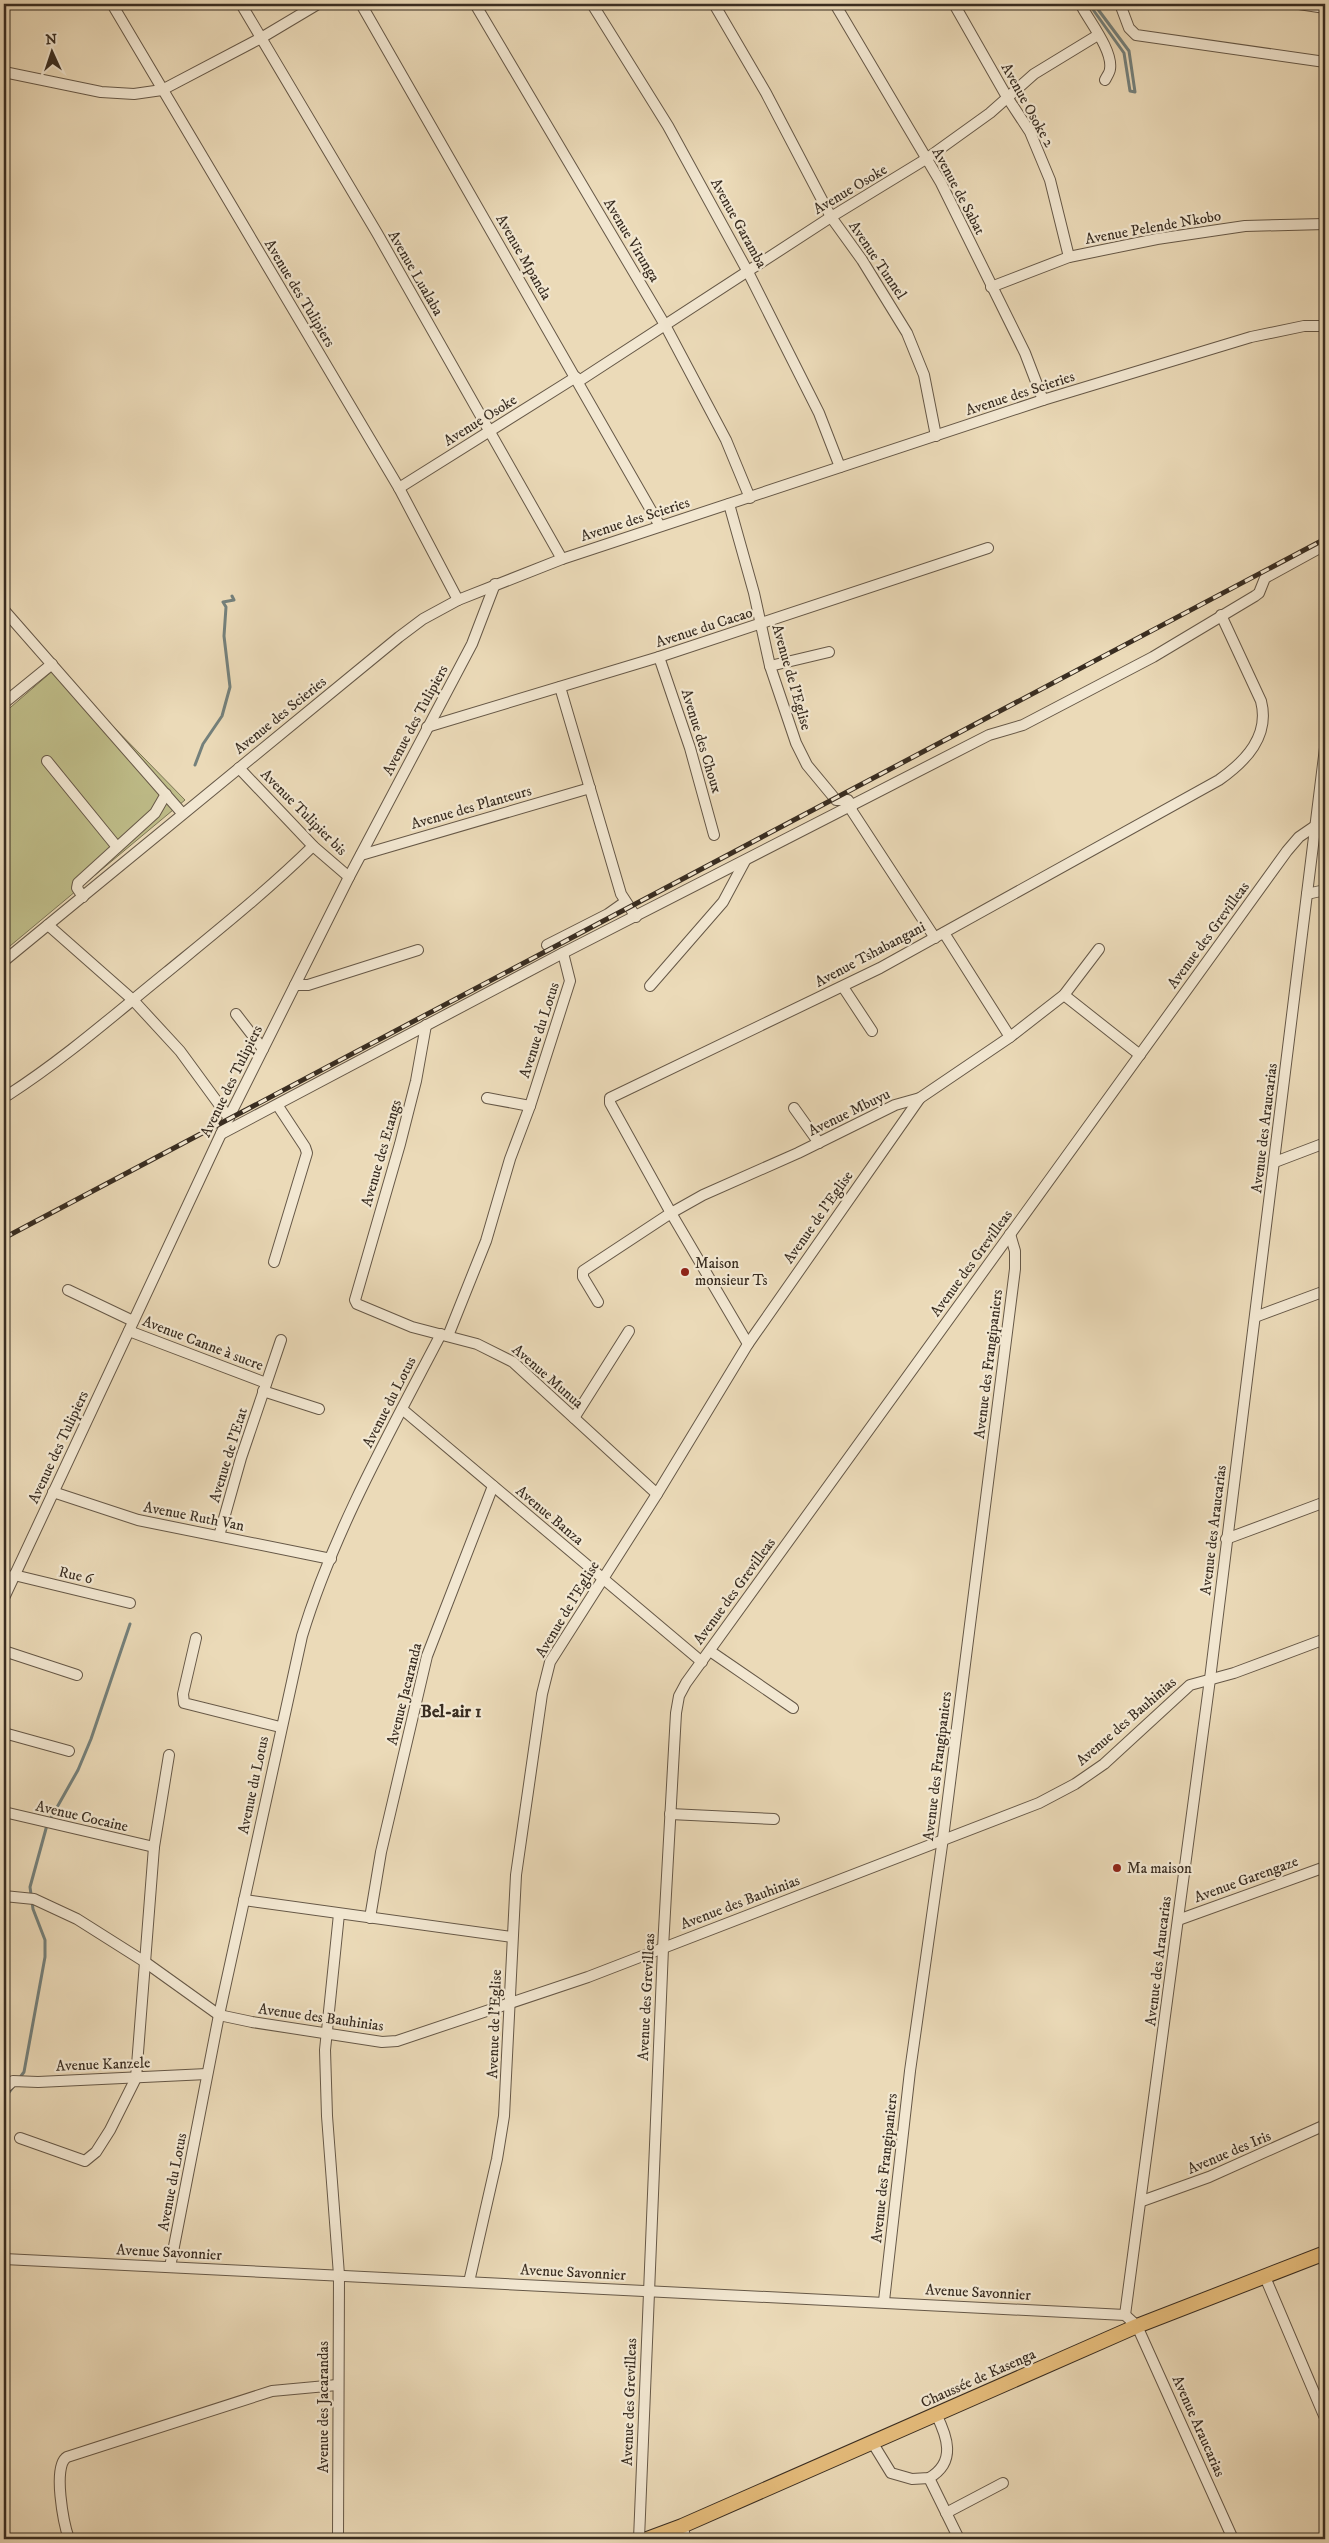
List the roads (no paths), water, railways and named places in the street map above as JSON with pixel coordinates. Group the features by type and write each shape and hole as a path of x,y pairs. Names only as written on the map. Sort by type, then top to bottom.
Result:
{"main road":[{"name":"Chaussée de Kasenga","path":"647,2539 684,2533 872,2442 1137,2326 1325,2253"}],"street":[{"name":"Avenue des Tulipiers","path":"112,4 399,488 458,600"},
{"name":"Avenue Lualaba","path":"241,4 377,233 562,559"},
{"path":"4,72 102,92 134,94 162,90 261,38 318,4"},
{"name":"Avenue Mpanda","path":"360,4 660,526"},
{"name":"Avenue Virunga","path":"475,4 665,325 726,440 750,498"},
{"name":"Avenue Garamba","path":"592,4 668,126 748,272 819,413 840,467"},
{"name":"Avenue Tunnel","path":"714,4 766,93 831,216 862,260 907,333 924,376 936,436"},
{"name":"Avenue de Sabat","path":"835,4 948,197 1029,361 1043,400"},
{"name":"Avenue Osoke 2","path":"954,4 1007,97 1030,132 1050,180 1069,257"},
{"path":"1085,4 1082,7 1098,35 1109,62 1110,69 1105,80"},
{"path":"1120,4 1129,28 1136,35 1325,62"},
{"path":"1298,4 1325,8"},
{"name":"Avenue Osoke","path":"399,488 665,325 831,216 926,159 975,124 1034,74 1098,35"},
{"name":"Avenue Pelende Nkobo","path":"991,286 1069,257 1156,239 1245,226 1325,224"},
{"name":"Avenue des Scieries","path":"4,961 398,637 423,619 458,600 562,559 1043,400 1251,337 1304,326 1325,326"},
{"name":"Avenue de l'Eglise","path":"729,504 770,666 800,753 836,800 848,800 1010,1037"},
{"path":"221,1134 278,1106 426,1025 989,735 1023,726 1153,657 1259,592 1265,578 1325,545"},
{"name":"Avenue du Cacao","path":"427,727 760,625 988,548"},
{"name":"Avenue des Tulipiers","path":"4,1598 221,1134 349,877 472,644 495,584"},
{"path":"4,610 182,813"},
{"name":"Avenue Tshabangani","path":"748,1344 671,1213 610,1103 610,1098 843,987 1219,780 1235,769 1250,753 1260,735 1263,708 1221,615"},
{"path":"770,666 829,652"},
{"name":"Avenue des Choux","path":"659,657 690,748 714,835"},
{"path":"4,703 52,664"},
{"path":"560,687 604,841 625,902 636,917"},
{"name":"Avenue des Araucarias","path":"1125,2315 1142,2201 1210,1679 1307,894 1318,823 1325,748"},
{"path":"46,761 117,847"},
{"name":"Avenue Tulipier bis","path":"239,768 314,846 349,877"},
{"name":"Avenue des Planteurs","path":"361,855 590,788"},
{"path":"83,897 77,888 78,883 155,813 166,794"},
{"name":"Avenue des Grevilleas","path":"639,2539 663,1948 677,1705 682,1689 1287,851 1299,837 1318,823"},
{"path":"8,1095 34,1078 133,1000 280,878 314,846"},
{"path":"650,986 723,902 745,862"},
{"path":"1307,894 1325,890"},
{"path":"547,945 608,914 625,902"},
{"path":"48,925 133,1000 180,1051 229,1118"},
{"name":"Avenue Mbuyu","path":"598,1302 583,1277 583,1271 671,1213 704,1194 819,1143 895,1105 920,1098 1010,1037 1064,995 1099,949"},
{"path":"295,985 308,985 418,950"},
{"name":"Avenue du Lotus","path":"170,2267 219,2015 280,1727 302,1636 360,1490 402,1409 444,1335 486,1241 510,1159 530,1106 570,981 563,954"},
{"path":"843,987 872,1031"},
{"path":"1064,995 1140,1055"},
{"path":"236,1014 263,1049"},
{"name":"Avenue des Etangs","path":"358,1287 402,1135 416,1080 426,1025"},
{"path":"487,1098 530,1106"},
{"name":"Avenue de l'Eglise","path":"469,2282 502,2130 510,2005 512,1937 524,1815 547,1670 555,1651 657,1494 748,1344 920,1098"},
{"path":"274,1262 307,1153 306,1147 278,1106"},
{"path":"794,1108 819,1143"},
{"path":"1275,1162 1325,1143"},
{"name":"Avenue des Frangipaniers","path":"884,2301 910,2071 943,1838 1015,1269 1015,1250 1010,1234"},
{"name":"Avenue Munua","path":"358,1287 355,1295 357,1304 412,1327 477,1344 513,1362 657,1494"},
{"name":"Avenue Canne à sucre","path":"68,1290 131,1326 265,1387 318,1408"},
{"path":"1255,1317 1325,1291"},
{"path":"574,1418 628,1331"},
{"name":"Avenue de l'Etat","path":"219,1536 241,1458 281,1340"},
{"name":"Avenue Banza","path":"402,1409 702,1662"},
{"name":"Avenue Jacaranda","path":"370,1918 381,1852 427,1656 493,1486"},
{"name":"Avenue Ruth Van","path":"53,1492 138,1520 331,1559"},
{"path":"1226,1539 1325,1502"},
{"name":"Rue 6","path":"14,1576 130,1603"},
{"path":"196,1638 183,1694 184,1703 280,1727"},
{"name":"Avenue des Bauhinias","path":"4,1896 34,1899 77,1918 145,1962 219,2015 252,2022 382,2042 397,2041 510,2005 663,1948 943,1838 1017,1812 1075,1784 1104,1764 1185,1688 1197,1681 1234,1673 1325,1639"},
{"path":"4,1650 78,1675"},
{"path":"710,1651 793,1708"},
{"path":"4,1733 69,1751"},
{"path":"20,2138 85,2161 96,2152 110,2130 136,2078 154,1847 169,1755"},
{"name":"Avenue Cocaine","path":"4,1812 47,1824 154,1847"},
{"path":"670,1814 774,1819"},
{"name":"Avenue Garengaze","path":"1178,1920 1325,1867"},
{"path":"244,1900 512,1937"},
{"name":"Avenue des Jacarandas","path":"338,2539 337,2385 339,2275 326,2100 326,2032 339,1914"},
{"name":"Avenue Kanzele","path":"4,2089 16,2080 38,2082 207,2074"},
{"name":"Avenue des Iris","path":"1142,2201 1209,2177 1325,2125"},
{"name":"Avenue Savonnier","path":"4,2260 884,2301 1125,2315"},
{"path":"1265,2277 1325,2418"},
{"path":"1125,2315 1137,2326"},
{"name":"Avenue Araucarias","path":"1137,2326 1233,2539"},
{"path":"70,2539 63,2516 60,2467 63,2460 272,2391 337,2385"},
{"path":"872,2442 890,2473 912,2479 929,2478 941,2466 948,2448 945,2434 936,2414"},
{"path":"929,2478 959,2539"},
{"path":"946,2513 1003,2482"}],"waterway":[{"path":"1089,4 1124,53 1130,91 1135,92 1129,51 1094,4"},
{"path":"195,765 203,744 222,716 230,687 224,636 226,607 223,602 234,600 232,596"},
{"path":"4,2099 24,2072 45,1957 45,1940 33,1909 30,1887 47,1825 78,1770 91,1739 130,1624"}],"railway":[{"path":"4,1238 1325,539"}],"place":[{"name":"Maison monsieur Ts","path":"685,1272"},
{"name":"Ma maison","path":"1117,1868"}],"district":[{"name":"Bel-air 1","path":"451,1711"}]}
